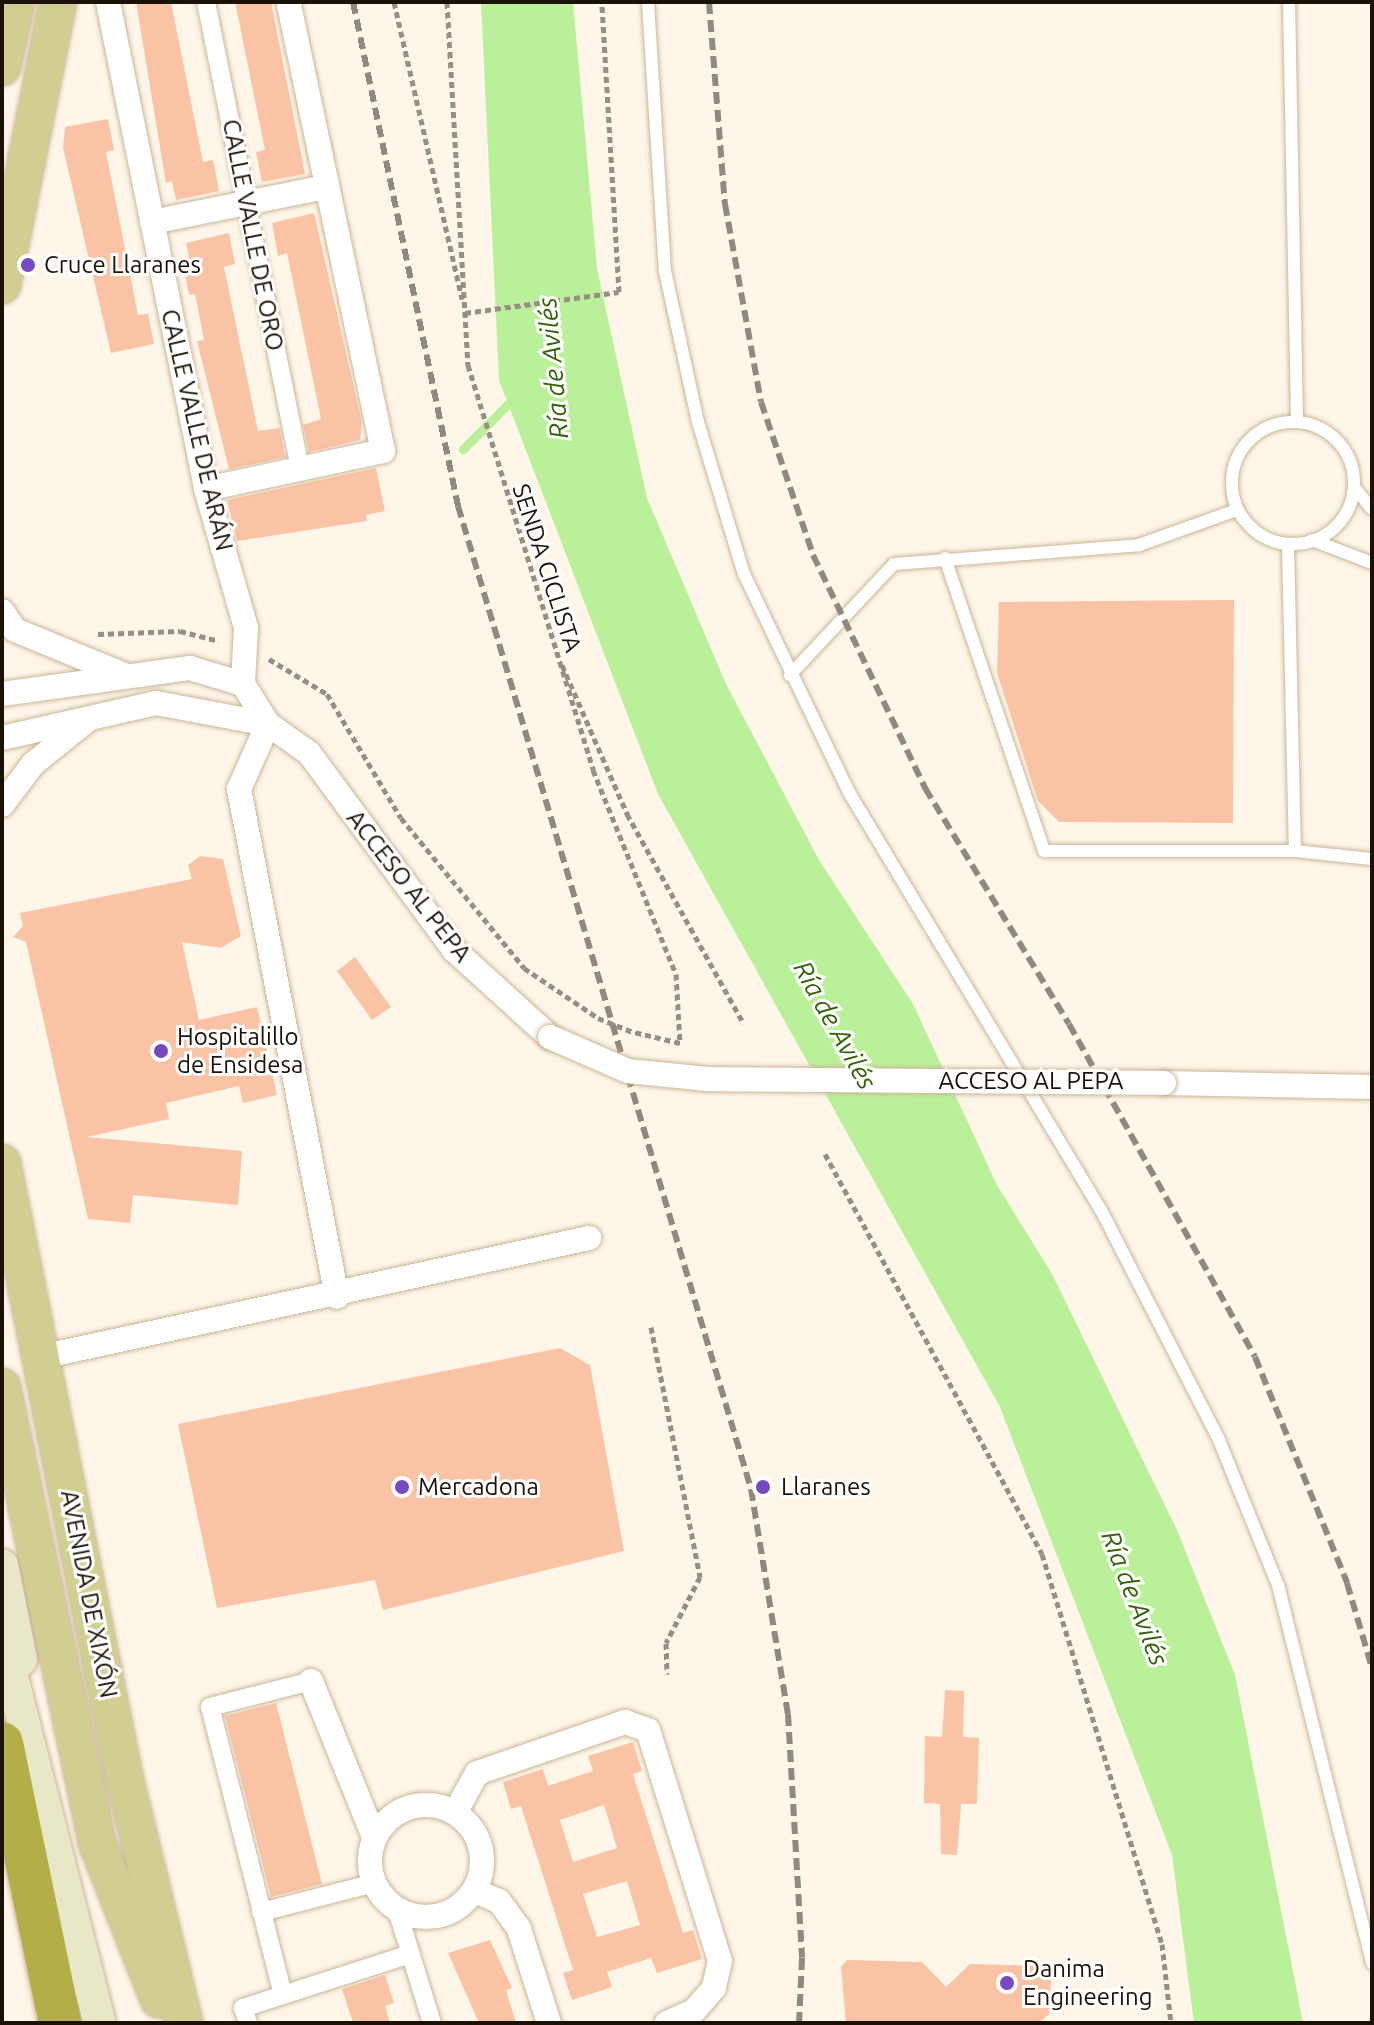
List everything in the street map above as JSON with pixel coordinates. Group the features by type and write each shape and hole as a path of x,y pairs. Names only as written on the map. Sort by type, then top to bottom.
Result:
{"highway":[{"path":"2,1743 60,2023"}],"main road":[{"path":"2,67 16,2"},
{"path":"2,285 58,2"},
{"name":"AVENIDA DE XIXÓN","path":"2,1163 124,1776 184,2023"},
{"name":"AVENIDA DE XIXÓN","path":"2,1387 98,1845 168,2023"},
{"path":"2,1565 70,1902"},
{"path":"2,1637 100,2023"}],"street":[{"name":"CALLE VALLE DE ARÁN","path":"108,2 206,489 246,628 243,684"},
{"name":"CALLE VALLE DE ORO","path":"206,2 300,469"},
{"path":"206,489 383,451 288,2"},
{"path":"152,222 326,187"},
{"path":"2,611 15,630 124,675"},
{"path":"2,694 190,668 243,684"},
{"name":"ACCESO AL PEPA","path":"243,684 268,724 309,753 454,950 550,1037 628,1071 708,1079 1372,1087"},
{"path":"2,738 156,703 268,724 239,789 337,1297"},
{"path":"2,805 33,764 87,721"},
{"path":"41,1357 337,1297 589,1238"},
{"path":"283,1995 210,1707 311,1681 374,1837 375,1883 397,1910 432,2023"},
{"path":"456,1811 477,1773 625,1722 648,1730 720,1961 714,1988 694,2011 667,2023"},
{"path":"374,1837 406,1807 431,1803 456,1811 477,1833 484,1864 475,1891 451,1913 420,1918 397,1910"},
{"path":"261,1912 375,1883"},
{"path":"475,1891 499,1901 519,1929 549,2023"},
{"path":"246,2015 283,1995 410,1954"}],"lane":[{"path":"648,2 669,286 698,422 744,574 850,794 1101,1210 1219,1440 1278,1585 1372,1963"},
{"path":"1289,2 1297,421"},
{"path":"1354,487 1344,518 1312,540 1288,545 1258,535 1237,510 1231,479 1241,448 1265,427 1297,421 1327,431 1348,456 1354,487 1372,509"},
{"path":"790,675 894,564 1139,545 1237,510"},
{"path":"1312,540 1372,563"},
{"path":"1288,545 1295,851"},
{"path":"945,558 1044,851 1295,851 1372,859"}],"path":[{"path":"394,2 465,313 619,292 602,2"},
{"name":"SENDA CICLISTA","path":"447,2 465,313 479,406 593,770 676,974 680,1043 630,1031 598,1018"},
{"path":"553,643 627,814 744,1024"},
{"path":"825,1154 1042,1554 1162,1944 1171,2023"},
{"path":"651,1327 700,1577 666,1643 667,1674"}],"water":[{"name":"Ría de Avilés","path":"481,2 573,2 597,269 647,498 726,684 819,860 913,1004 997,1185 1052,1274 1177,1530 1235,1675 1303,2023 1194,2023 1172,1855 1000,1407 658,794 499,380"}],"building":[{"path":"136,2 171,2 203,162 213,160 219,191 176,200 172,181 166,183"},
{"path":"235,2 271,2 305,174 262,182 256,152 265,150"},
{"path":"108,119 114,150 106,152 138,315 148,314 154,344 111,353 63,148 65,127"},
{"path":"314,213 362,423 360,440 309,452 303,425 321,419 287,253 278,256 272,223"},
{"path":"229,233 235,264 224,267 258,431 280,428 285,457 229,469 197,341 204,340 195,294 189,295 183,264 190,262 186,243"},
{"path":"376,468 385,511 366,515 367,521 237,541 227,500"},
{"path":"1234,600 1233,823 1059,822 1038,801 997,673 999,602"},
{"name":"Hospitalillo de Ensidesa","path":"200,856 223,859 241,936 221,948 182,942 199,1020 257,1007 277,1095 243,1103 239,1086 166,1103 169,1119 87,1137 242,1151 238,1205 133,1195 130,1223 88,1219 26,942 13,937 23,926 20,913 192,879 188,865"},
{"path":"355,957 391,1007 372,1020 337,971"},
{"name":"Mercadona","path":"560,1348 590,1365 624,1551 383,1610 375,1580 217,1608 178,1424"},
{"path":"945,1690 964,1691 963,1737 979,1738 977,1804 961,1804 957,1855 941,1854 940,1804 924,1803 925,1736 942,1737"},
{"path":"276,1703 322,1884 271,1897 225,1716"},
{"path":"633,1742 642,1771 633,1774 683,1933 693,1930 702,1959 657,1973 651,1958 607,1972 612,1987 572,2000 563,1973 573,1970 521,1806 511,1809 503,1782 543,1769 548,1786 593,1771 588,1756","holes":["604,1805 617,1848 573,1862 560,1820","627,1881 640,1925 597,1937 583,1894"]},
{"path":"490,1940 512,1988 506,1990 516,2023 479,2023 448,1953"},
{"name":"Danima Engineering","path":"847,1960 922,1962 946,1987 970,1964 1044,1966 1051,1972 1050,2013 1039,2023 846,2023 841,1967"},
{"path":"385,1975 394,2003 385,2006 390,2023 353,2023 342,1989"}],"waterway":[{"path":"463,449 517,395"}],"railway":[{"path":"353,2 458,506 751,1489 788,1714 802,1958 799,2023"},
{"path":"709,2 725,204 761,402 813,555 925,788 1069,1024 1255,1357 1347,1583 1372,1668"}],"place":[{"name":"Cruce Llaranes","path":"28,265"},
{"name":"Hospitalillo de Ensidesa","path":"161,1051"},
{"name":"Mercadona","path":"402,1487"},
{"name":"Llaranes","path":"763,1487"},
{"name":"Danima Engineering","path":"1007,1983"}]}
